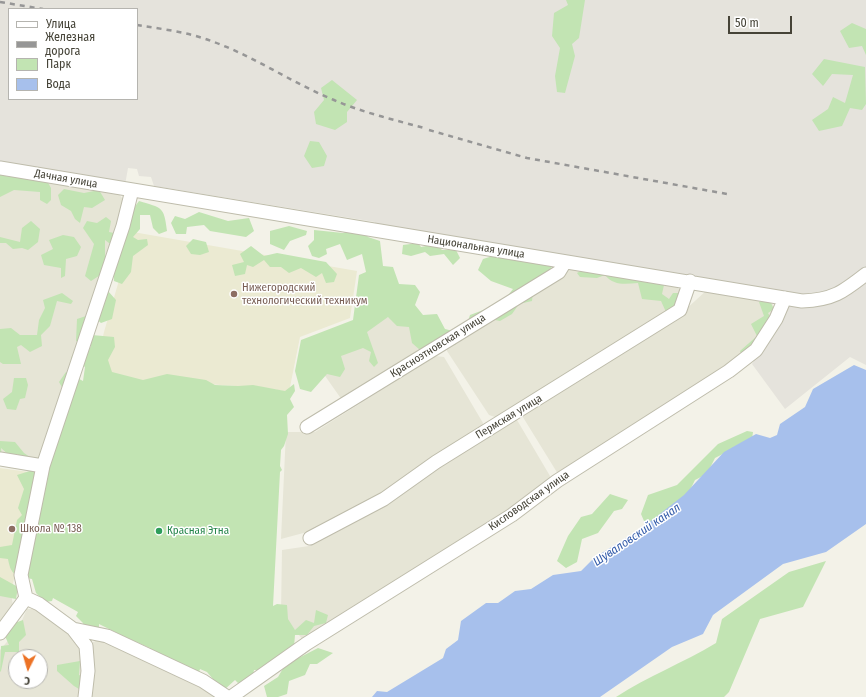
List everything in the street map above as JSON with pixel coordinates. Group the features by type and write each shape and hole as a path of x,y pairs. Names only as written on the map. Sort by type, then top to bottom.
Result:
{"street":[{"name":"Дачная улица","path":"0,168 132,190"},
{"name":"Национальная улица","path":"132,190 565,262 690,281 802,301 820,300 834,296 847,289 866,274"},
{"path":"0,633 26,598 21,575 43,466 111,261 132,190"},
{"name":"Красноэтновская улица","path":"307,427 559,272 565,262"},
{"name":"Пермская улица","path":"310,538 384,499 436,462 680,310 690,281"},
{"name":"Кисловодская улица","path":"231,697 306,644 512,515 557,481 730,371 756,350 776,319 785,298"},
{"path":"0,459 43,466"},
{"path":"26,598 38,604 73,629 86,646 88,671 85,697"},
{"path":"73,629 107,636 203,681 227,697"}],"shaded area":[{"path":"0,0 866,0 866,267 836,290 810,295 374,228 375,222 154,186 151,177 139,176 137,169 128,168 125,185 0,164"},
{"path":"0,172 116,191 123,199 123,211 46,440 38,459 0,456"},
{"name":"Нижегородский технологический техникум","path":"133,232 357,271 350,318 300,337 289,392 265,388 206,384 93,380 104,332"},
{"path":"573,267 674,284 682,292 678,307 498,418 489,415 447,351 447,344"},
{"path":"866,277 866,365 850,357 785,409 752,364 789,304 816,305"},
{"path":"708,289 773,300 772,318 737,360 558,474 521,414 684,311"},
{"path":"409,307 430,344 342,400 316,363 355,332"},
{"path":"435,356 444,357 483,423 481,429 369,502 322,528 281,539 286,432 315,432"},
{"path":"510,420 517,420 550,476 549,482 510,512 303,640 281,613 282,550 309,546 380,506"},
{"name":"Школа № 138","path":"0,468 36,473 11,593 0,584"},
{"path":"0,584 11,593 14,613 0,636"},
{"path":"27,609 36,609 71,634 83,649 81,697 0,697 0,650 18,629"},
{"path":"104,638 193,679 215,695 215,697 89,697 93,642"}],"green space":[{"path":"566,0 585,0 579,38 572,44 575,56 565,93 557,92 555,76 560,48 552,36 554,13 568,5"},
{"path":"852,23 866,29 866,55 862,46 849,48 840,31"},
{"path":"824,59 865,67 866,104 862,110 850,108 842,126 819,131 812,120 828,109 833,97 845,103 853,75 832,74 823,86 812,74"},
{"path":"332,80 357,100 347,112 347,122 335,130 316,124 314,112 324,100 321,88"},
{"path":"310,141 319,142 327,156 324,166 312,168 304,156"},
{"path":"0,172 5,176 47,181 51,188 51,200 47,204 40,200 40,192 14,190 0,197"},
{"path":"64,189 84,193 99,190 105,200 92,208 84,207 80,223 75,219 71,211 61,205 58,195"},
{"path":"139,201 153,205 163,212 167,231 159,234 153,228 150,215 140,215 140,229 133,237 138,240 147,239 148,245 133,256 131,272 122,284 114,281 113,270 121,246 109,243 105,240 105,272 91,281 85,276 94,244 83,228 87,221 97,223 106,217 111,221 109,232 123,235 130,213"},
{"path":"199,212 228,221 249,218 254,231 246,237 210,231 204,225 187,227 186,234 176,234 171,223 175,216 185,219"},
{"path":"31,221 40,229 38,242 28,250 22,248 13,249 6,243 0,243 0,237 20,242 22,228"},
{"path":"289,226 307,231 306,235 290,241 284,250 270,244 270,231"},
{"path":"314,230 343,233 351,230 365,232 368,237 380,241 383,266 393,267 399,284 415,285 420,292 415,305 423,315 437,314 445,329 453,331 460,339 455,345 442,337 427,356 412,343 409,327 397,326 388,317 367,332 378,363 374,367 369,361 371,352 363,348 341,356 345,369 340,377 327,374 311,392 300,389 295,371 301,340 353,320 359,275 366,272 362,254 347,260 340,244 326,249 327,254 319,258 312,256 308,246 314,240"},
{"path":"63,235 74,237 81,247 77,256 66,259 65,276 61,278 61,268 44,265 41,255 53,249 49,240"},
{"path":"193,239 206,242 209,252 200,255 191,254 186,246"},
{"path":"418,243 421,247 436,244 442,250 456,250 460,258 453,265 444,254 430,256 425,252 411,256 402,254 403,245"},
{"path":"251,246 264,256 277,253 326,262 337,274 334,282 326,283 322,273 316,277 301,268 289,273 281,267 270,267 264,260 253,267 247,265 245,274 235,276 232,265 244,262 240,254"},
{"path":"499,254 509,260 520,257 550,264 552,269 533,292 532,301 519,304 512,314 500,321 490,319 468,321 470,315 502,303 513,289 491,281 478,270 483,259"},
{"path":"584,269 637,277 664,285 662,294 669,299 673,293 681,293 679,305 666,312 661,301 642,299 638,283 616,283 608,279 605,275 597,278 580,277 577,273"},
{"path":"108,291 116,300 112,319 101,323 94,317 101,296"},
{"path":"62,293 73,301 71,304 57,301 50,326 41,335 42,346 30,352 21,345 17,347 21,364 3,364 0,362 0,329 11,328 20,335 37,335 39,320 45,308 43,300"},
{"path":"769,299 774,309 768,313 775,325 744,363 740,351 757,336 751,324 764,316 759,302"},
{"name":"Красная Этна","path":"86,316 92,335 114,337 115,347 108,360 112,372 143,380 167,374 206,380 215,385 253,385 285,391 294,384 295,391 290,399 294,407 287,415 288,434 281,450 280,466 282,470 280,472 273,606 277,604 287,605 288,619 295,630 306,620 314,623 316,610 328,615 326,623 314,626 307,635 295,635 294,647 273,663 268,662 264,670 254,670 252,680 238,683 235,680 223,691 207,672 200,669 199,672 148,650 150,648 99,624 99,629 85,635 83,623 76,616 78,612 53,598 52,601 45,602 36,593 32,579 18,576 11,569 8,559 0,558 0,547 12,545 17,520 22,515 18,508 24,489 17,475 36,469 67,396 59,382 66,372 83,381 85,367 71,358 75,351 85,357 91,346 76,341 77,319"},
{"path":"14,378 26,378 28,385 25,398 20,399 16,410 7,409 3,399 12,392"},
{"path":"747,431 753,432 752,439 715,458 707,474 695,480 688,494 652,521 644,521 641,514 648,495 677,485 718,444"},
{"path":"0,441 15,442 24,453 37,462 20,466 18,454 10,456 1,448 2,459 0,461"},
{"path":"610,494 628,500 622,509 614,511 598,533 582,539 577,562 566,568 557,561 568,536 581,517 592,514"},
{"path":"826,561 803,607 760,619 729,692 724,697 616,697 628,689 716,643 722,619 789,572"},
{"path":"0,577 18,587 16,599 0,596"},
{"path":"23,620 26,635 19,642 19,649 8,649 8,652 5,652 0,672 1,646 9,645 4,634 9,625"},
{"path":"318,648 333,653 317,664 310,664 305,675 289,681 287,694 278,697 267,697 264,686 278,677 285,665"},
{"path":"80,661 79,675 91,680 84,692 74,686 57,671 57,665"}],"water":[{"name":"Шуваловский канал","path":"854,365 866,370 866,524 826,552 783,564 713,615 703,634 672,647 600,697 372,697 377,691 387,692 443,658 446,649 458,640 461,621 486,603 498,603 515,591 531,589 553,575 581,571 595,557 638,531 684,495 724,452 756,434 770,438 777,435 780,424 805,407 813,389"}],"railway":[{"path":"0,2 37,8"},
{"path":"138,25 184,33 211,41 242,54 303,86 344,104 378,116 424,128"},
{"path":"429,130 527,158 727,194"}],"place":[{"name":"Нижегородский технологический техникум","path":"234,294"},
{"name":"Школа № 138","path":"12,529"},
{"name":"Красная Этна","path":"159,531"}]}
